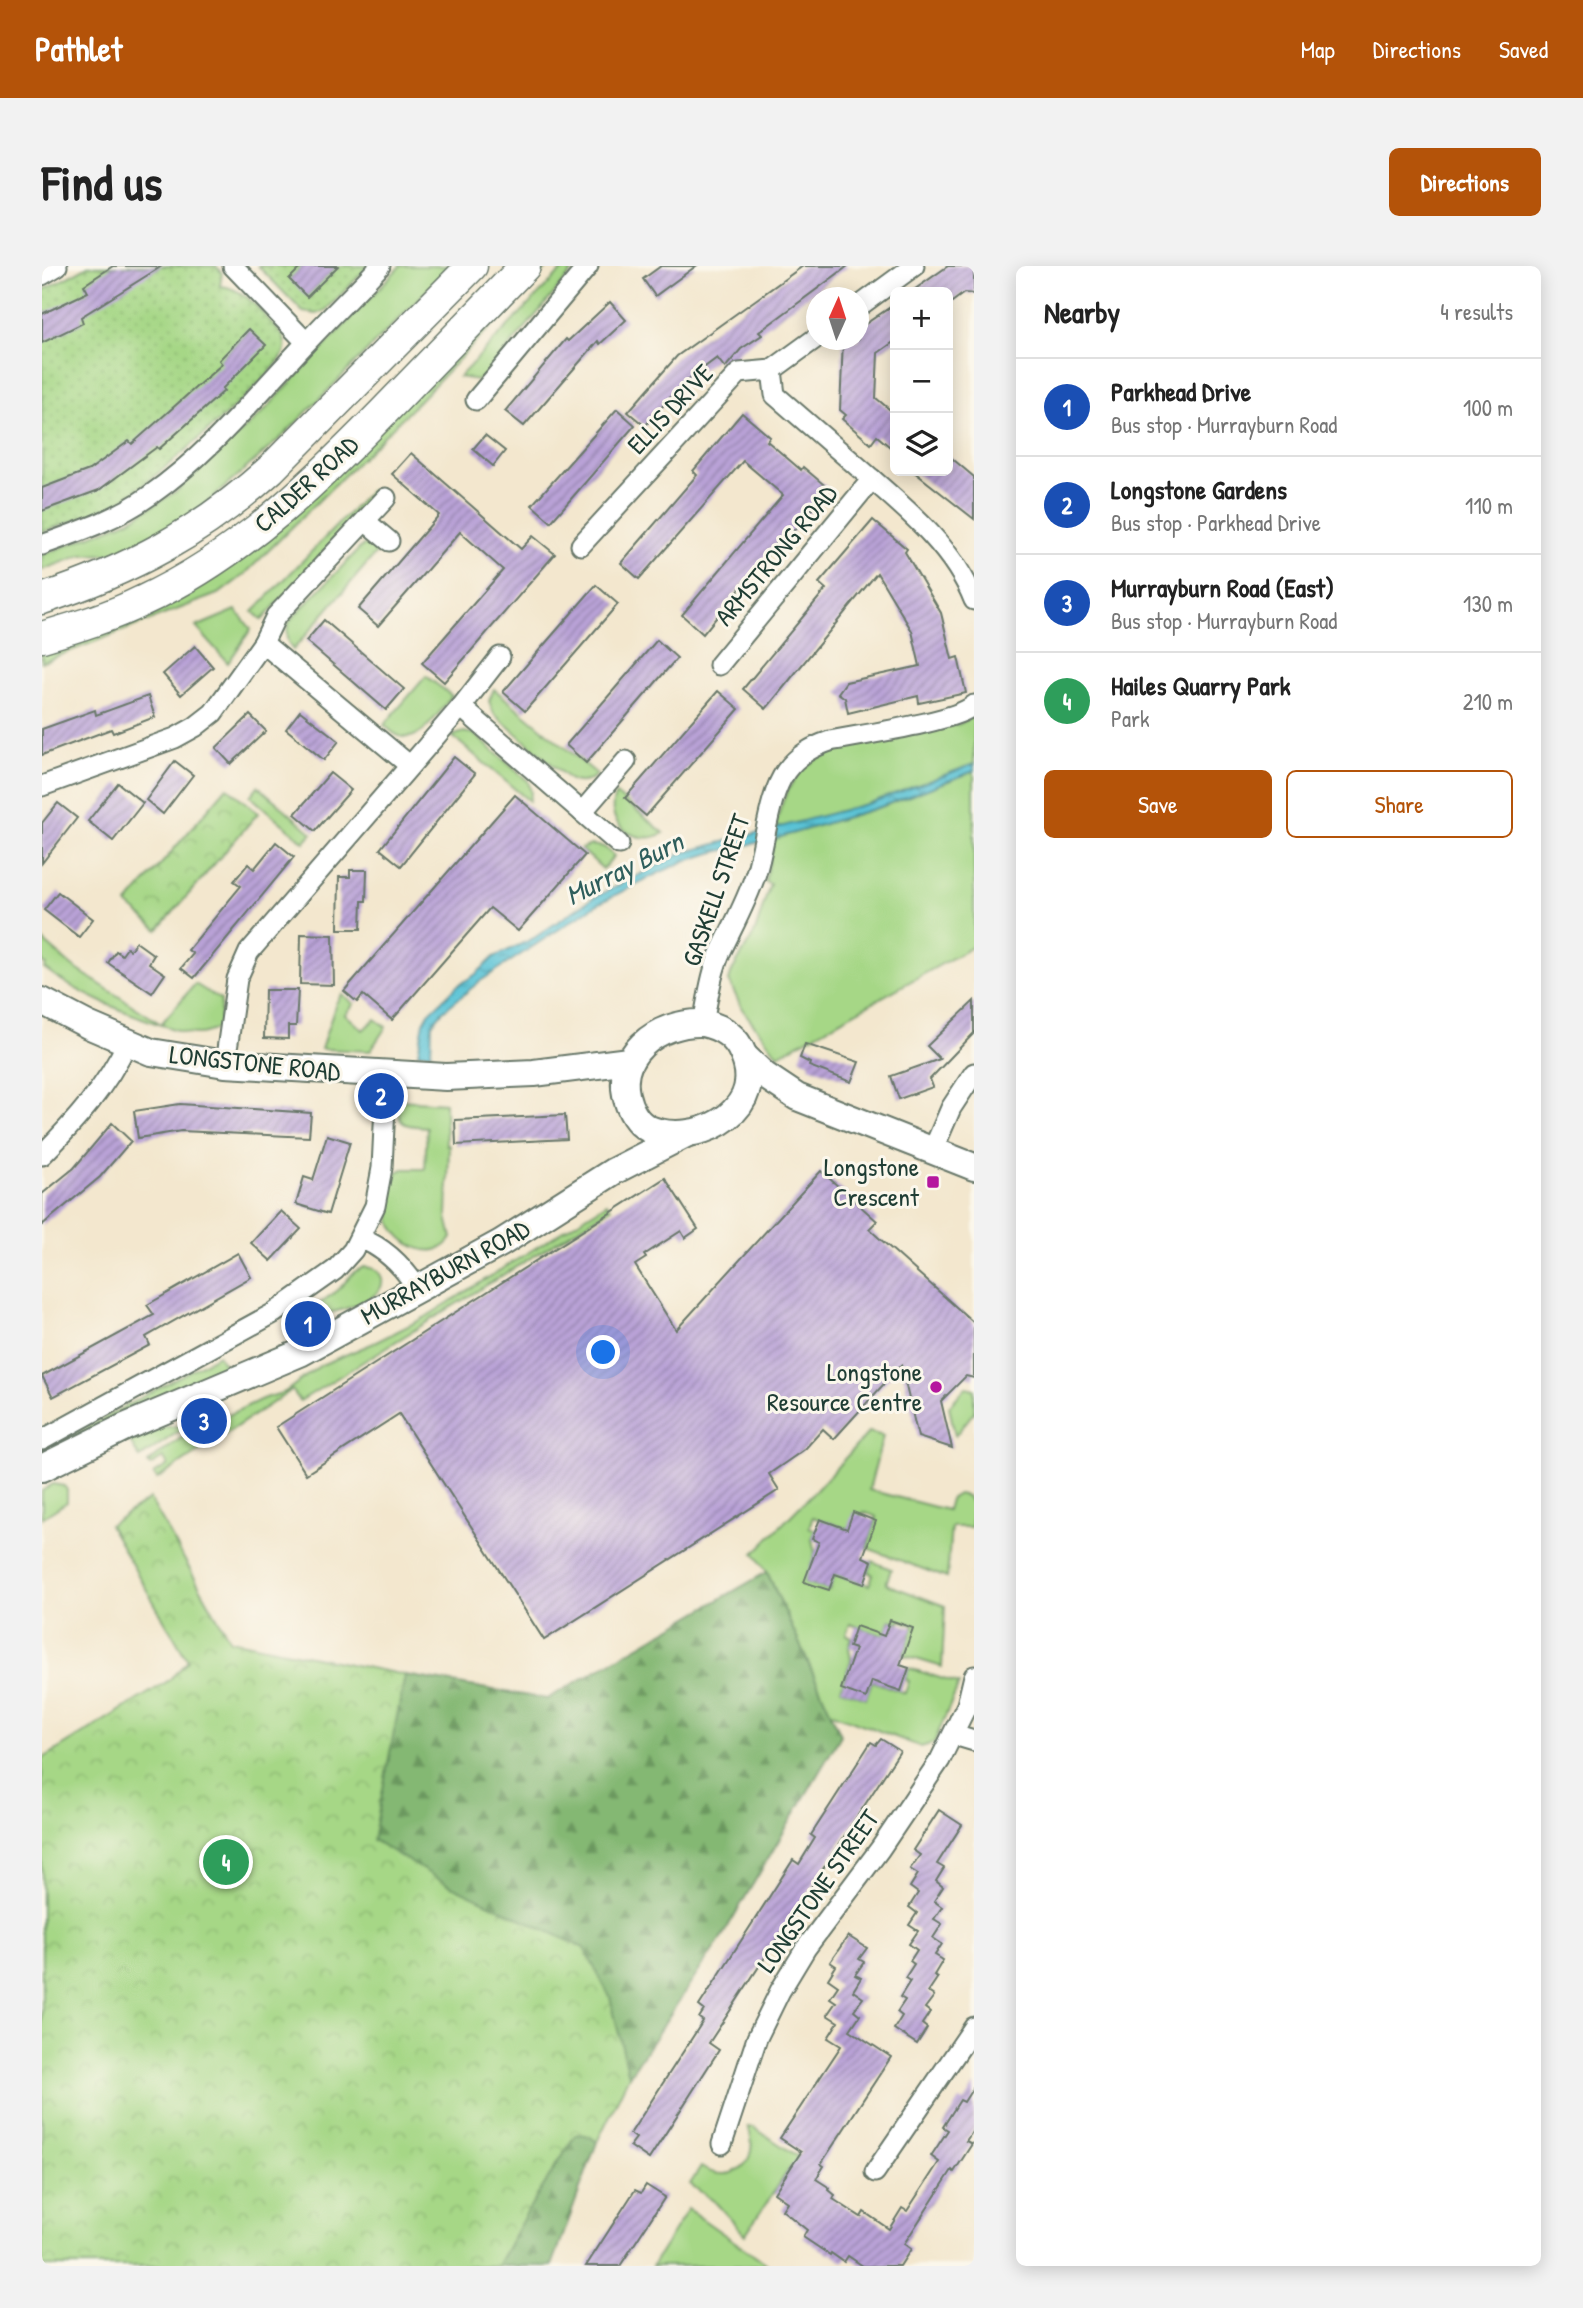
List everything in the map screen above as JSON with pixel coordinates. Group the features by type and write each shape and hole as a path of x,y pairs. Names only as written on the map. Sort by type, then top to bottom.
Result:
{"main road":[{"name":"CALDER ROAD","path":"42,599 97,580 165,547 211,520 271,469 472,266"},
{"name":"CALDER ROAD","path":"42,637 103,618 143,601 186,578 237,545 285,508 335,462 525,266"}],"street":[{"path":"42,275 57,266"},
{"path":"233,266 306,342"},
{"path":"42,545 124,512 148,497 207,448 380,266"},
{"path":"475,401 588,266"},
{"path":"869,300 914,266"},
{"name":"ELLIS DRIVE","path":"581,545 739,373 772,370 806,346"},
{"path":"772,370 775,395 931,534 950,556 974,600"},
{"name":"ARMSTRONG ROAD","path":"719,665 872,479"},
{"path":"42,786 175,738 213,713 263,643 276,616 386,498"},
{"path":"365,521 389,541"},
{"path":"263,643 409,765"},
{"path":"225,1064 234,992 245,959 461,707 500,657"},
{"name":"GASKELL STREET","path":"704,1023 713,975 721,951 740,916 759,863 772,806 786,771 812,747 947,718 974,705"},
{"path":"461,707 619,844"},
{"path":"582,812 626,761"},
{"name":"LONGSTONE ROAD","path":"42,1000 127,1043 169,1056 225,1064 425,1077 564,1070 629,1061"},
{"path":"745,1057 749,1082 742,1101 724,1120 707,1129 686,1134 663,1133 643,1126 635,1118 626,1098 624,1074 636,1050 666,1031 685,1024 704,1023 731,1035 745,1057 764,1075 797,1097 974,1167"},
{"path":"42,1155 106,1081 127,1043"},
{"name":"LONGSTONE ROAD","path":"564,1070 591,1076 609,1084 626,1098"},
{"path":"932,1152 950,1108 974,1073"},
{"path":"742,1101 767,1096 797,1097"},
{"path":"42,1440 290,1303 335,1270 350,1255 360,1238 371,1217 379,1192 385,1106"},
{"name":"MURRAYBURN ROAD","path":"614,1171 629,1153 643,1126"},
{"name":"MURRAYBURN ROAD","path":"42,1468 125,1427 276,1364 501,1243 614,1171 686,1134"},
{"path":"360,1238 381,1249 394,1260 417,1288"},
{"name":"LONGSTONE STREET","path":"722,2144 757,2038 780,1991 806,1948 880,1849 940,1760 967,1705 974,1676"},
{"path":"954,1735 974,1741"},
{"path":"875,2172 974,2027"}],"green space":[{"path":"88,266 216,266 222,273 220,286 238,292 253,303 281,333 285,350 275,366 235,406 136,490 103,510 42,532 42,291"},
{"path":"258,266 369,266 326,310 317,314 303,312"},
{"path":"400,266 451,266 284,435 192,516 117,554 82,555 42,570 42,555 128,521 177,491 263,412"},
{"path":"539,266 549,266 408,412 244,575 220,593 42,662 42,652 159,608"},
{"path":"566,266 577,266 485,376 477,380 459,377"},
{"path":"371,490 376,495 262,620 253,612"},
{"path":"363,545 370,545 378,551 293,650 286,635 291,619"},
{"path":"236,610 251,629 228,663 196,627"},
{"path":"426,676 452,696 421,732 405,737 395,734 384,725"},
{"path":"494,689 597,774 584,782 570,780 494,714 489,701"},
{"path":"974,716 974,764 870,803 775,829 791,784 811,763 841,750 959,724"},
{"path":"464,732 474,734 528,781 531,792 529,801 452,736"},
{"path":"974,771 974,946 778,1055 742,1009 729,981 755,932 770,884 765,882 774,839 881,807"},
{"path":"258,786 312,833 304,842 250,796"},
{"path":"227,787 258,813 158,930 127,904"},
{"path":"616,794 664,833 644,837 625,830 614,815"},
{"path":"591,845 604,847 614,856 603,869 581,849"},
{"path":"42,940 72,966 161,1024 195,984 221,1000 219,1027 204,1033 184,1032 130,1014 85,994 44,968 46,965 42,962"},
{"path":"342,994 354,1004 345,1014 363,1030 375,1019 386,1027 370,1051 321,1049 336,1003"},
{"path":"399,1100 445,1103 446,1145 449,1145 447,1217 452,1238 437,1250 418,1248 410,1244 395,1230 391,1222 391,1197 397,1172 403,1169 425,1169 427,1127 403,1123 399,1115"},
{"path":"607,1203 611,1208 300,1401 292,1390 157,1479 154,1474 168,1465 163,1458 150,1466 148,1463 181,1438 219,1423 222,1418 262,1399 285,1392 321,1365 424,1318"},
{"path":"364,1267 375,1269 381,1275 381,1286 376,1294 346,1309 317,1316 313,1309 341,1287 354,1272"},
{"path":"218,1355 225,1366 194,1385 42,1455 42,1452"},
{"path":"966,1387 974,1389 974,1412 955,1436 949,1406"},
{"path":"188,1425 140,1458 128,1439 155,1428"},
{"path":"869,1432 883,1436 869,1490 947,1510 950,1499 958,1494 967,1496 972,1504 972,1527 951,1527 947,1578 867,1548 877,1517 864,1512 847,1529 813,1517 809,1527 816,1530 812,1539 815,1553 805,1582 829,1590 835,1574 869,1585 873,1574 868,1572 872,1561 891,1569 886,1584 945,1606 942,1667 903,1655 914,1625 901,1620 899,1623 890,1620 884,1636 850,1624 846,1634 852,1637 849,1647 851,1660 841,1689 866,1698 872,1681 905,1693 909,1681 905,1679 909,1668 959,1684 934,1743 921,1747 830,1712 767,1572 754,1553"},
{"path":"53,1484 64,1486 67,1490 67,1502 42,1518 42,1491"},
{"path":"150,1499 230,1640 405,1675 373,1840 447,1884 584,1948 610,1997 629,2076 597,2142 582,2134 575,2135 497,2266 42,2266 42,1759 168,1681 188,1661 109,1525"},
{"path":"767,1572 841,1735 723,1935 629,2076 610,1997 447,1884 373,1840 405,1675 547,1699"},
{"path":"748,2127 753,2127 803,2160 790,2168 745,2235 715,2202 690,2184 701,2167 723,2174 741,2168 751,2151"},
{"path":"582,2134 597,2142 552,2266 497,2266 575,2135"},
{"path":"688,2209 769,2266 652,2266"}],"water":[{"path":"974,764 974,771 880,807 774,839 711,853 646,879 596,905 479,982 442,1012 432,1024 431,1053 418,1053 424,1022 429,1013 457,986 476,974 494,957 534,938 591,899 682,853 870,803"}],"building":[{"path":"113,266 162,266 81,317 83,323 42,343 42,314 88,292 84,285"},
{"path":"302,266 338,266 307,297 289,279"},
{"path":"661,266 696,266 655,296 643,279"},
{"path":"803,266 848,266 820,287 806,287 806,297 759,332 762,335 741,349 725,368 717,358 682,384 645,426 628,412 677,356"},
{"path":"948,266 974,266 974,294 964,293 953,301 953,287 918,287"},
{"path":"610,302 626,320 600,344 598,341 524,426 505,411 566,339 568,341"},
{"path":"890,307 890,345 878,353 876,398 890,410 890,447 877,436 871,444 842,419 846,415 840,410 843,350 869,350 869,322"},
{"path":"249,329 266,345 222,389 224,391 159,449 157,447 99,490 42,511 42,488 89,470 129,441 132,444 222,364 219,360"},
{"path":"617,409 635,425 551,522 532,505"},
{"path":"742,413 770,437 767,441 801,470 803,467 829,489 779,546 776,544 703,634 682,615 783,495 743,461 639,579 621,563 697,475 693,471"},
{"path":"485,435 505,451 493,466 473,449"},
{"path":"411,453 521,549 533,536 555,554 444,682 422,663 503,570 460,532 378,626 358,609 439,515 392,474"},
{"path":"953,459 974,477 974,519 919,476 953,476"},
{"path":"873,520 907,549 905,552 941,613 952,659 958,657 966,693 919,703 918,696 848,713 845,698 838,693 846,682 920,666 912,631 877,573 766,709 743,689 826,589 819,583"},
{"path":"596,585 618,604 525,711 503,692"},
{"path":"324,620 404,689 386,710 306,641"},
{"path":"657,640 677,658 586,763 566,745"},
{"path":"195,646 213,667 181,695 163,674"},
{"path":"718,691 739,709 646,816 625,798"},
{"path":"148,696 155,717 113,733 111,729 42,755 42,729 95,710 96,715"},
{"path":"300,711 339,741 324,760 286,729"},
{"path":"250,715 266,731 231,764 216,748"},
{"path":"454,757 475,774 401,866 380,849"},
{"path":"175,761 193,775 163,814 146,800"},
{"path":"330,773 351,790 315,831 295,814"},
{"path":"118,783 143,803 113,841 88,821"},
{"path":"515,795 585,855 518,931 490,908 392,1020 363,995 357,1002 344,991"},
{"path":"58,803 77,818 42,863 42,823"},
{"path":"276,842 294,857 194,978 181,968 193,954 188,950 241,886 234,881 248,864 254,869"},
{"path":"350,870 367,870 366,901 362,901 361,929 338,929 339,877 350,877"},
{"path":"58,892 93,919 79,937 44,910"},
{"path":"301,934 333,935 334,985 300,984"},
{"path":"136,942 154,955 149,963 165,974 152,993 108,963 116,951 122,955"},
{"path":"265,990 298,990 296,1026 288,1026 288,1039 264,1038"},
{"path":"974,1001 974,1033 930,1079 933,1087 899,1099 891,1076 940,1059 927,1046"},
{"path":"805,1044 859,1062 851,1082 809,1066 810,1063 800,1058"},
{"path":"180,1104 311,1113 309,1137 181,1131 138,1138 134,1111"},
{"path":"565,1115 567,1139 456,1145 455,1120"},
{"path":"112,1123 131,1141 100,1177 42,1225 42,1194 74,1168"},
{"path":"327,1135 350,1142 328,1214 296,1204 304,1177 313,1180"},
{"path":"821,1171 877,1221 869,1229 974,1323 974,1378 966,1376 941,1401 952,1448 918,1437 901,1365 834,1439 823,1429 805,1449 769,1474 779,1490 544,1640 399,1414 306,1474 276,1427 665,1178 698,1229 685,1238 681,1231 644,1255 646,1258 635,1265 676,1330"},
{"path":"281,1211 301,1229 271,1261 251,1243"},
{"path":"238,1253 251,1277 146,1337 150,1345 53,1397 42,1376 154,1315 147,1305"},
{"path":"853,1512 876,1521 863,1557 872,1561 864,1584 835,1574 829,1590 804,1582 819,1542 812,1539 820,1519 847,1529"},
{"path":"890,1620 913,1628 900,1665 909,1668 901,1691 872,1681 866,1698 841,1689 855,1649 849,1647 856,1626 884,1636"},
{"path":"881,1739 900,1751 709,2043 719,2050 649,2159 630,2146 636,2138 630,2134 703,2021 699,2018 704,2010 699,2006 793,1860 799,1864 815,1838 811,1835 871,1742 876,1745"},
{"path":"939,1810 962,1825 937,1864 944,1868 936,1881 943,1887 934,1901 942,1907 934,1919 942,1924 933,1938 942,1944 935,1955 943,1960 934,1975 938,1977 928,1992 934,1996 925,2008 930,2012 922,2024 927,2028 917,2044 894,2029 902,2016 897,2012 905,2000 900,1997 910,1981 905,1978 914,1964 910,1961 917,1950 909,1944 918,1931 909,1925 917,1913 909,1907 918,1893 910,1887 918,1874 910,1869 920,1855 913,1850"},
{"path":"848,1936 867,1948 859,1959 864,1962 855,1975 861,1978 853,1991 863,1998 854,2010 860,2015 850,2030 891,2057 821,2164 824,2166 816,2179 830,2188 835,2195 833,2199 861,2217 864,2212 889,2229 902,2208 907,2211 939,2162 931,2156 948,2130 943,2127 960,2100 964,2102 974,2086 974,2129 966,2141 972,2144 904,2244 911,2249 900,2266 863,2266 848,2256 844,2262 831,2253 830,2255 803,2237 807,2230 782,2210 787,2202 774,2193 801,2152 780,2138 841,2046 828,2038 838,2022 827,2015 836,2002 830,1998 838,1986 828,1979 836,1966 830,1962"},
{"path":"646,2185 665,2197 620,2266 586,2266 635,2190 641,2193"}],"place":[{"name":"Longstone Gardens","path":"381,1096"},
{"name":"Longstone Crescent","path":"933,1182"},
{"name":"Parkhead Drive","path":"308,1324"},
{"name":"Longstone Resource Centre","path":"936,1387"},
{"name":"Murrayburn Road (East)","path":"204,1421"},
{"name":"Hailes Quarry Park","path":"226,1862"}],"water label":[{"name":"Murray Burn","path":"624,868"}]}
